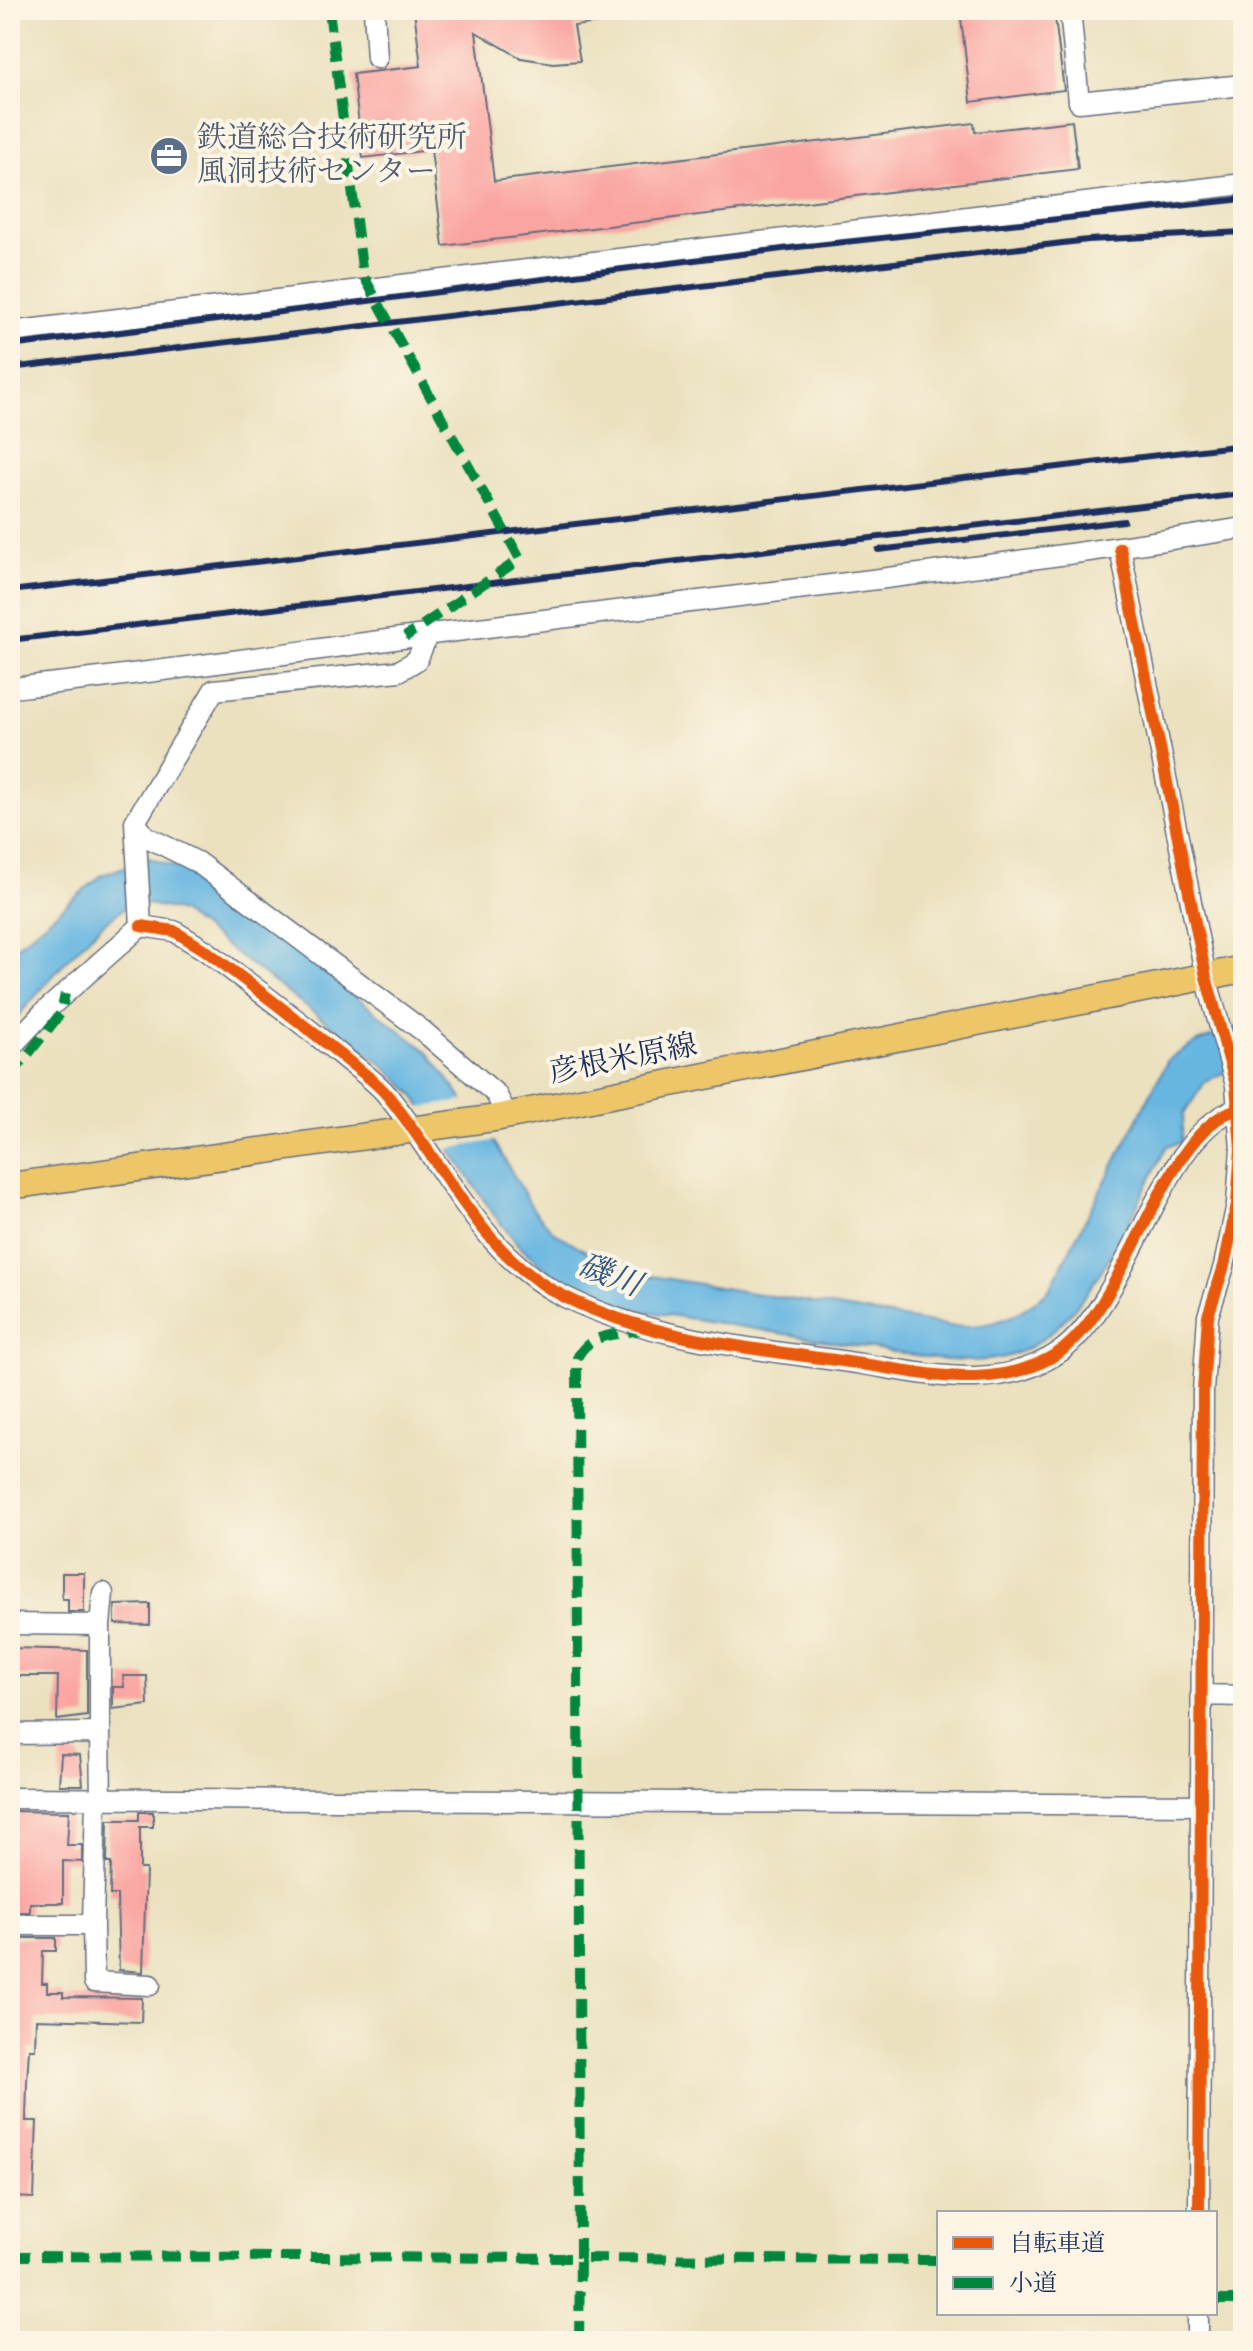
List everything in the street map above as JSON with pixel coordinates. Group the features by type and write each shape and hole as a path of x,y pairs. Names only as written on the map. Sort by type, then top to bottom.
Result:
{"main road":[{"name":"彦根米原線","path":"10,1186 501,1116 1243,969"}],"street":[{"path":"374,10 377,58"},
{"path":"1070,10 1079,102 1243,85"},
{"path":"10,332 1243,184"},
{"path":"10,688 162,673 428,634 1120,548 1243,528"},
{"path":"1120,548 1206,977 1238,1083 1241,1149 1237,1204 1224,1266 1208,1316 1203,1391 1199,2211"},
{"path":"141,921 135,830 214,690 399,671 417,660 428,634"},
{"path":"135,830 197,862 423,1031 496,1094 501,1116"},
{"path":"10,1048 141,921"},
{"path":"141,921 174,931 205,950 385,1092 419,1130 471,1216 527,1272 563,1296 610,1316 673,1335 953,1378 1013,1374 1061,1350 1098,1311 1185,1153 1220,1114 1238,1109"},
{"path":"103,1593 94,1982 150,1985"},
{"path":"10,1624 100,1625"},
{"path":"1201,1695 1243,1696"},
{"path":"10,1734 100,1733"},
{"path":"10,1798 1201,1805"},
{"path":"10,1925 93,1925"},
{"path":"1198,2315 1198,2341"}],"water":[{"name":"磯川","path":"149,858 178,868 212,887 428,1052 497,1146 533,1209 554,1232 610,1265 646,1275 950,1326 1003,1320 1026,1308 1049,1290 1168,1060 1195,1043 1243,1024 1243,1063 1205,1082 1184,1114 1181,1143 1167,1146 1123,1234 1085,1295 1063,1322 1039,1342 1012,1355 987,1360 945,1360 638,1310 594,1297 553,1275 520,1247 494,1215 413,1094 382,1064 181,912 143,904 117,913 85,941 10,1025 10,952 102,875"}],"pier":[{"path":"469,1100 498,1140 447,1149 418,1108"}],"building":[{"path":"414,10 621,10 622,20 574,26 580,61 553,63 521,58 476,32 494,181 974,123 975,132 1072,121 1078,169 443,246 431,150 363,158 353,74 421,66"},
{"path":"960,10 1054,10 1064,90 971,102"},
{"path":"62,1573 84,1573 84,1612 68,1612 68,1599 62,1599"},
{"path":"150,1604 150,1625 115,1624 115,1605"},
{"path":"10,1648 87,1650 87,1716 57,1720 58,1676 10,1676"},
{"path":"123,1676 147,1676 148,1705 113,1709 113,1687 124,1687"},
{"path":"61,1754 80,1755 83,1785 59,1785"},
{"path":"10,1811 69,1812 67,1845 82,1845 82,1862 63,1861 63,1903 30,1903 30,1912 10,1912"},
{"path":"139,1812 153,1812 153,1827 140,1827 140,1869 146,1869 143,1972 119,1970 117,1895 110,1895 111,1863 107,1863 108,1820 139,1820"},
{"path":"10,1938 56,1938 56,1951 43,1951 42,1983 47,1983 47,1992 63,1992 63,1997 142,1998 141,2022 36,2019 35,2049 29,2049 26,2121 37,2121 34,2198 10,2197"}],"railway":[{"path":"10,346 798,247 1243,199"},
{"path":"10,368 1088,240 1243,232"},
{"path":"10,591 1243,445"},
{"path":"10,640 1243,494"},
{"path":"878,550 1124,521"}],"marked path":[{"path":"329,10 363,275 520,559 405,637"},
{"path":"10,1077 61,1013 65,994"},
{"path":"10,2256 580,2258 577,1358 590,1342 598,1338 647,1327"},
{"path":"579,2341 580,2258 937,2260"},
{"path":"1217,2300 1243,2300"}],"cycle path":[{"path":"1120,548 1206,977 1236,1085 1241,1149 1237,1204 1224,1266 1208,1316 1203,1391 1199,2211"},
{"path":"141,926 174,931 205,950 377,1084 487,1233 510,1258 536,1279 565,1297 600,1312 710,1342 964,1377 1014,1372 1038,1364 1061,1351 1085,1327 1107,1295 1188,1149 1211,1123 1238,1109"}],"place":[{"name":"鉄道総合技術研究所 風洞技術センター","path":"169,156"}]}
